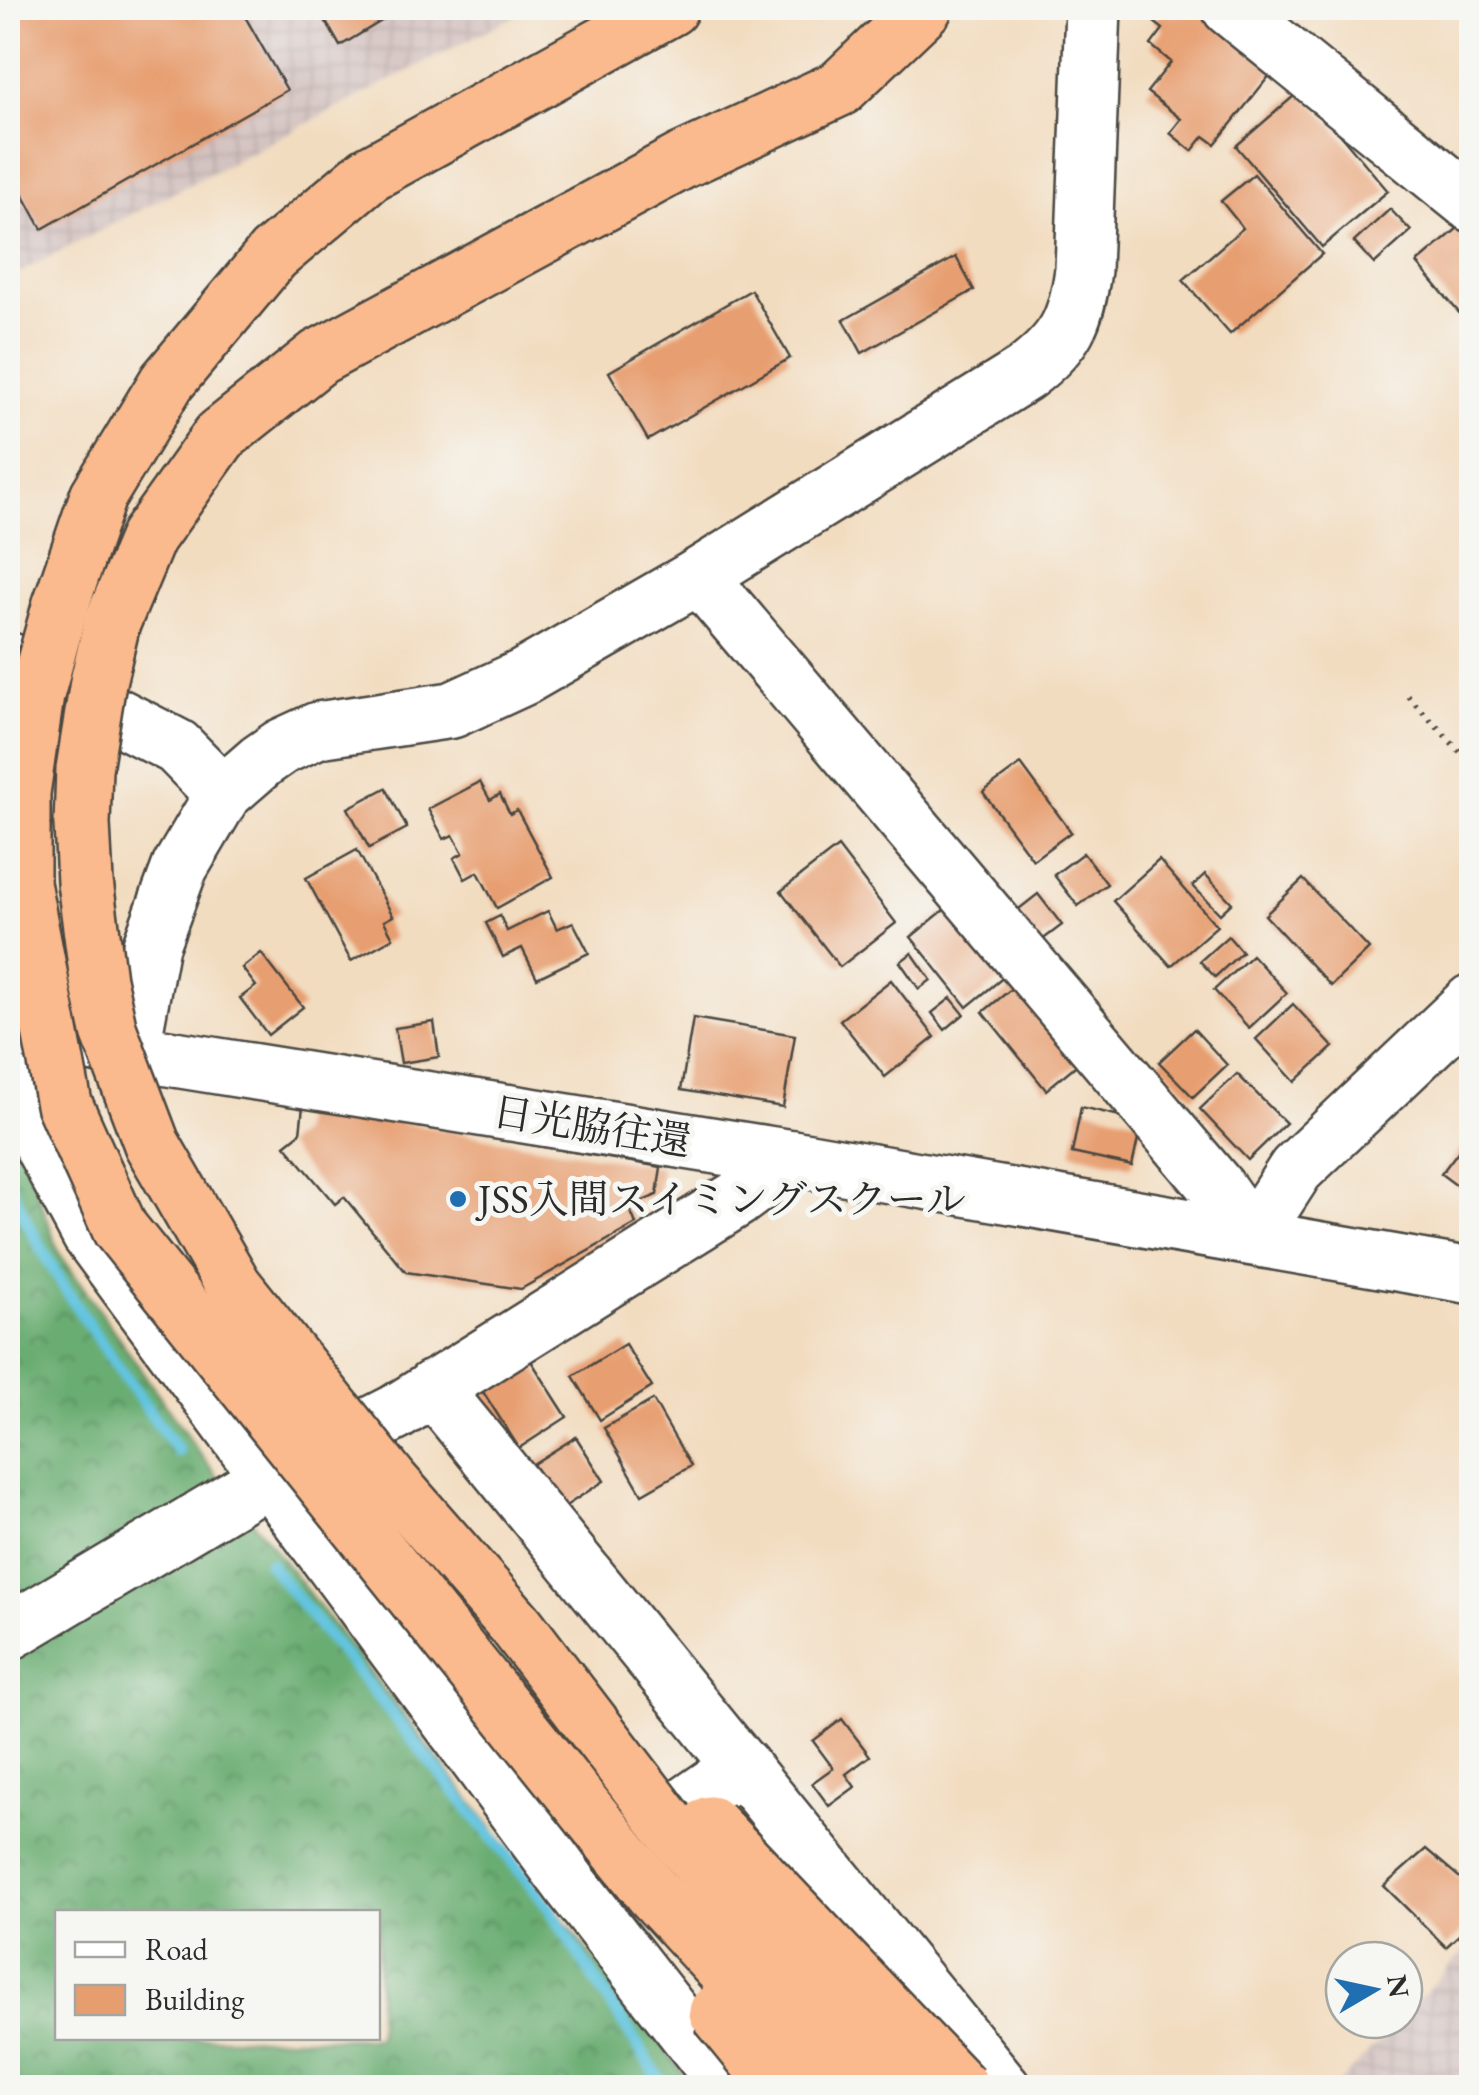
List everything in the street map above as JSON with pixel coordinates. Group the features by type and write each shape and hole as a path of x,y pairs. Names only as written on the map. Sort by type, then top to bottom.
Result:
{"highway":[{"path":"670,8 369,174 273,255 167,382 98,496 60,607 36,694 22,794 22,883 64,1104 120,1229 652,1892 833,2088"},
{"path":"924,8 840,88 682,161 319,358 220,436 148,537 112,623 84,768 82,824 85,882 109,1031 152,1144 234,1286 391,1482 516,1625 841,1958 961,2088"},
{"path":"516,1625 680,1841 890,2088"},
{"path":"468,1664 634,1911 779,2088"}],"street":[{"path":"131,1052 157,929 180,867 223,794 281,747 318,730 452,710 524,677 699,576 1024,374 1064,338 1078,308 1083,270 1094,8"},
{"path":"1230,8 1472,204"},
{"path":"699,576 1206,1174 1252,1237 1296,1169 1472,1002"},
{"path":"8,660 177,747 223,794"},
{"name":"日光脇往還","path":"8,1028 131,1052 792,1158 1472,1276"},
{"path":"8,1082 90,1235 570,1884 730,2088"},
{"path":"8,1633 270,1477 395,1413 737,1199 792,1158"},
{"path":"433,1388 1004,2088"},
{"path":"570,1884 742,1766"}],"path":[{"path":"1408,696 1472,764"}],"shaded area":[{"path":"8,8 530,8 20,272 8,267"},
{"path":"1471,1944 1471,2087 1335,2087 1381,2040 1424,2040 1424,1994"}],"green space":[{"path":"8,1110 59,1253 200,1454 694,2087 8,2087"}],"building":[{"path":"8,8 240,8 287,90 42,229 8,167"},
{"path":"318,8 403,8 340,46"},
{"path":"1165,8 1175,15 1181,8 1195,8 1274,70 1215,144 1204,136 1192,151 1170,133 1181,119 1147,92 1171,62 1151,45 1163,29 1153,21"},
{"path":"1302,89 1388,191 1322,247 1236,146"},
{"path":"1254,174 1322,254 1230,334 1183,280 1243,228 1221,201"},
{"path":"1390,209 1411,231 1374,264 1354,242"},
{"path":"1465,222 1472,230 1472,328 1417,263"},
{"path":"956,257 974,290 862,353 844,320"},
{"path":"751,290 790,358 648,440 609,372"},
{"path":"1021,764 1071,832 1033,860 983,792"},
{"path":"480,782 490,800 500,794 510,814 517,810 553,877 497,908 478,872 465,879 454,858 463,853 453,835 444,839 428,809"},
{"path":"386,788 407,828 369,848 348,808"},
{"path":"838,847 896,923 840,967 781,891"},
{"path":"357,850 393,916 384,921 393,938 351,961 306,878"},
{"path":"1083,853 1107,884 1078,906 1054,875"},
{"path":"1159,860 1217,926 1171,966 1113,901"},
{"path":"1205,874 1232,903 1220,914 1193,886"},
{"path":"1303,879 1369,949 1331,986 1265,915"},
{"path":"1038,894 1062,925 1033,947 1010,916"},
{"path":"950,905 1005,976 967,1007 911,937"},
{"path":"548,911 557,929 573,922 589,953 537,978 522,948 503,957 486,923 500,916 507,931"},
{"path":"1228,936 1242,952 1215,977 1200,961"},
{"path":"261,953 303,1007 268,1035 240,998 256,986 242,968"},
{"path":"912,953 931,980 919,989 900,962"},
{"path":"1252,955 1287,993 1249,1028 1214,990"},
{"path":"891,980 935,1037 885,1077 840,1020"},
{"path":"1016,985 1080,1062 1046,1090 983,1012"},
{"path":"951,998 964,1014 945,1030 932,1013"},
{"path":"1293,1004 1333,1047 1295,1082 1256,1039"},
{"path":"693,1018 795,1035 783,1107 681,1090"},
{"path":"434,1022 439,1057 401,1063 395,1028"},
{"path":"1194,1029 1227,1065 1193,1097 1159,1062"},
{"path":"1237,1074 1286,1123 1248,1160 1200,1109"},
{"path":"303,1106 661,1167 657,1195 629,1207 636,1224 521,1289 406,1272 344,1197 335,1204 285,1145 300,1133"},
{"path":"1081,1107 1142,1121 1132,1166 1072,1153"},
{"path":"1472,1133 1472,1197 1441,1174"},
{"path":"625,1344 652,1387 600,1420 573,1376"},
{"path":"526,1353 567,1417 519,1448 478,1384"},
{"path":"653,1400 691,1466 642,1494 604,1428"},
{"path":"576,1437 604,1481 561,1509 533,1464"},
{"path":"842,1719 870,1756 846,1774 855,1787 829,1806 812,1783 833,1768 813,1741"},
{"path":"1426,1849 1472,1888 1472,1923 1446,1947 1384,1886"}],"waterway":[{"path":"8,1181 64,1287 178,1451"},
{"path":"269,1564 546,1903 665,2088"}],"place":[{"name":"JSS入間スイミングスクール","path":"458,1199"}]}
